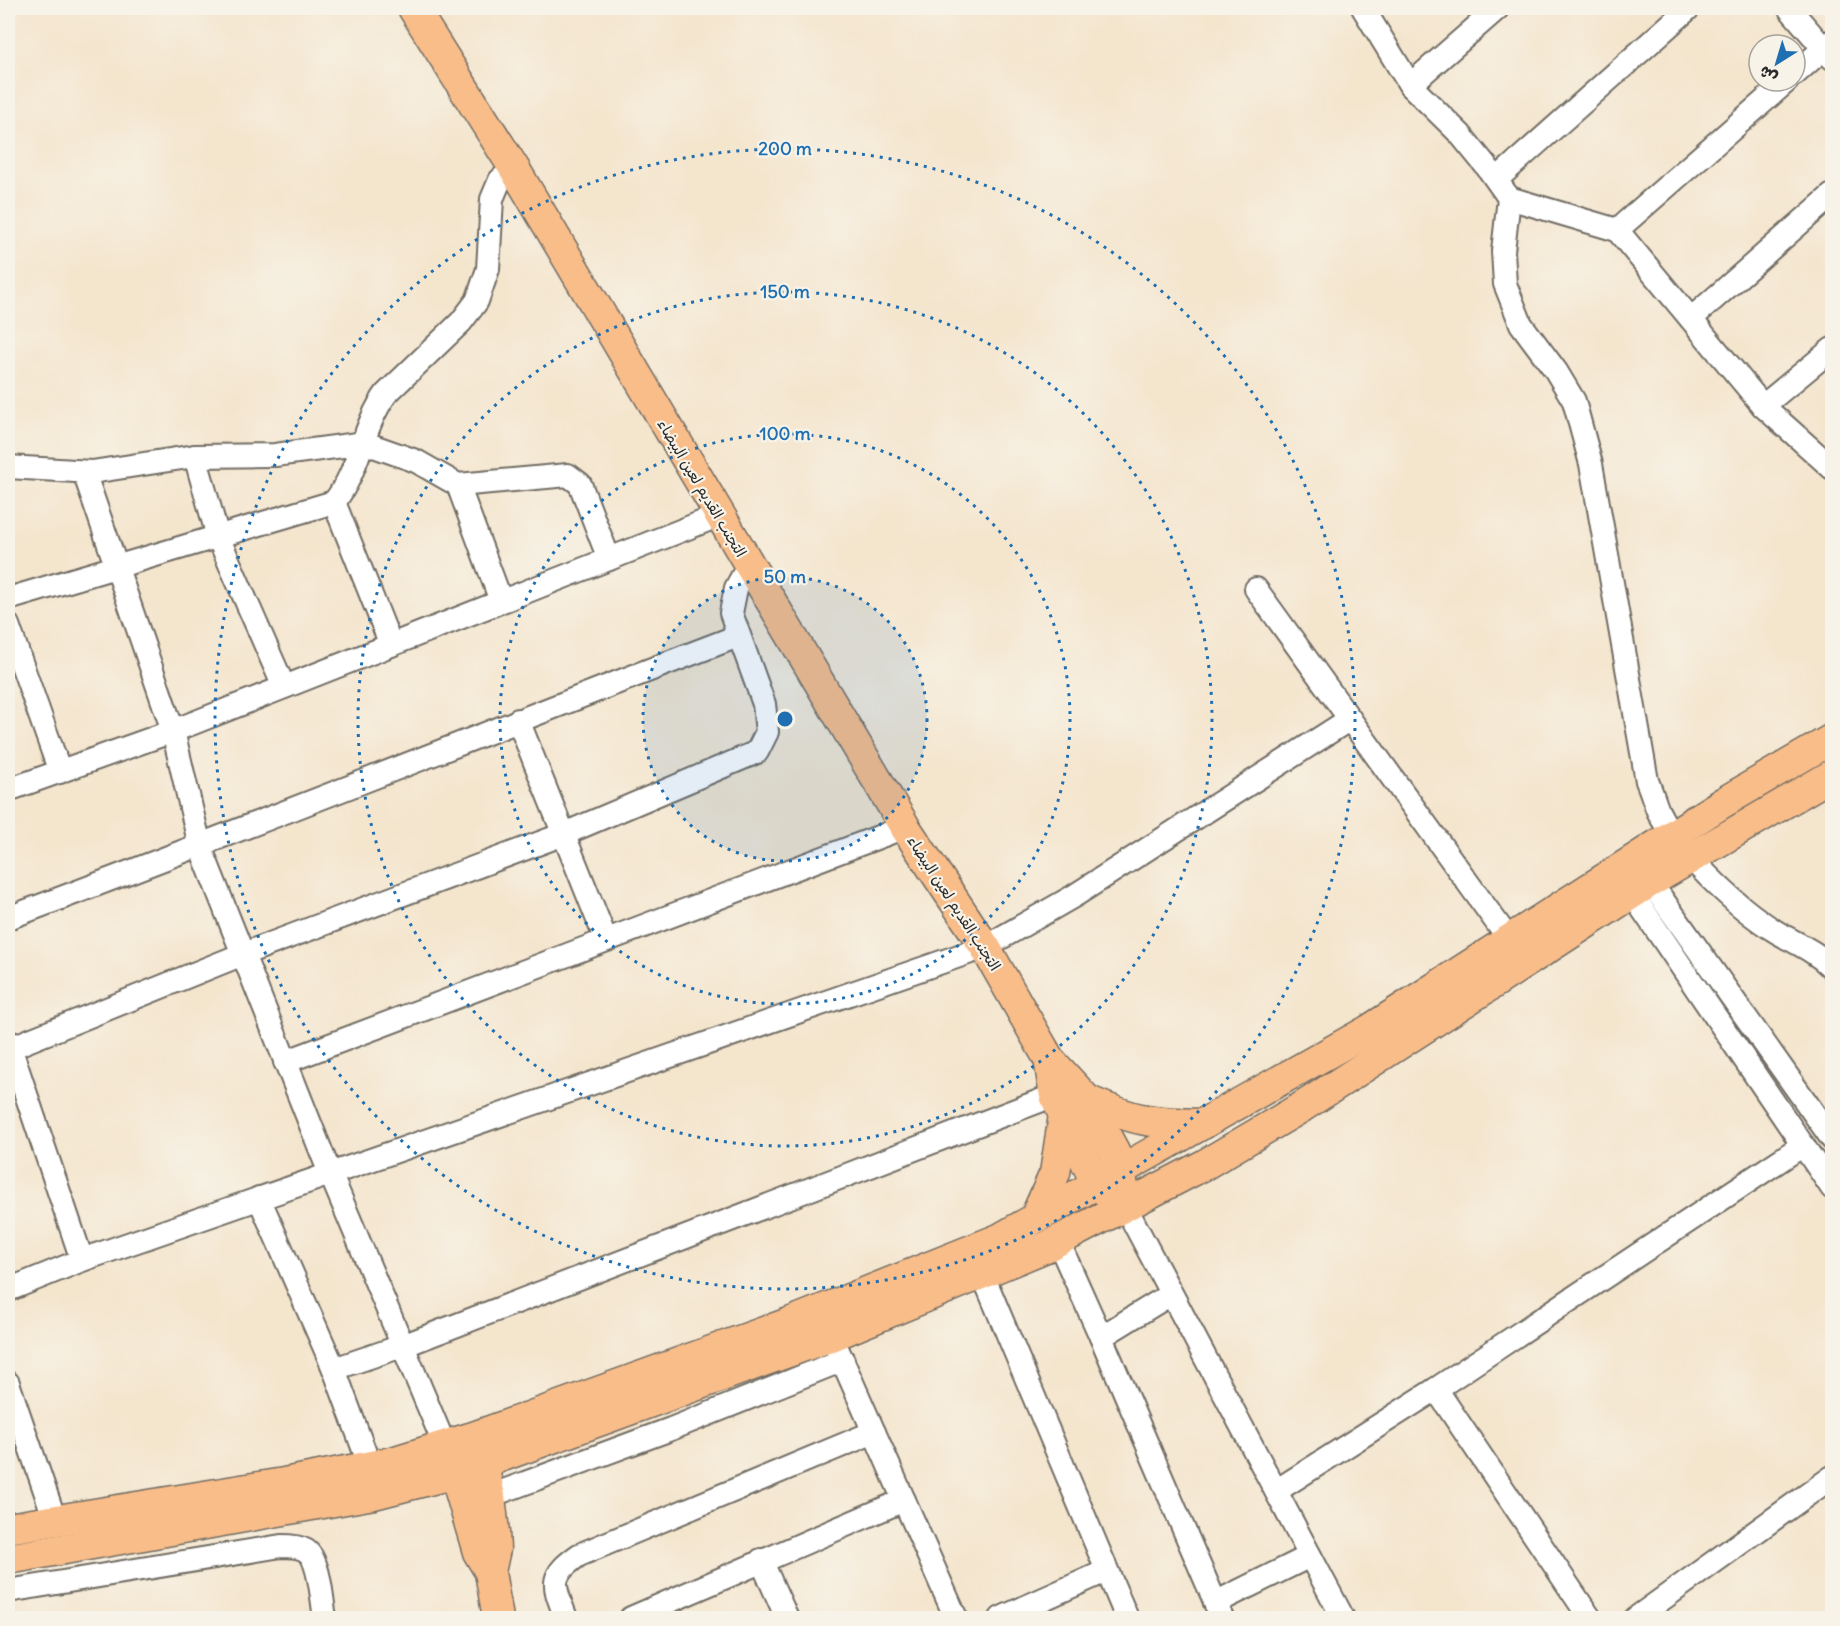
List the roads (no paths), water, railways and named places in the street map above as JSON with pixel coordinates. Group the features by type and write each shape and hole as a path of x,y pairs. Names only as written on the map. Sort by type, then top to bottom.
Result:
{"main road":[{"name":"التجنب القديم لعين البيضاء","path":"413,8 514,168 718,516 905,827 985,947 1071,1100"},
{"path":"1682,846 1724,802 1833,739"},
{"path":"480,1449 659,1399 768,1374 837,1348 982,1273 1058,1241 1126,1208 1302,1107 1633,877 1682,846 1833,775"},
{"path":"8,1558 375,1480 451,1459 779,1327 964,1256 1369,1030 1510,941 1633,877"},
{"path":"1071,1100 1130,1119 1203,1124"},
{"path":"1071,1100 1126,1208"},
{"path":"1035,1218 1055,1173 1071,1100"},
{"path":"480,1449 490,1496 495,1549 490,1572"},
{"path":"451,1459 478,1552 490,1572 498,1618"},
{"path":"8,1528 55,1520 375,1480"}],"street":[{"path":"1363,8 1410,85 1460,134 1503,189 1617,230 1763,406 1833,468"},
{"path":"1410,85 1498,8"},
{"path":"1689,8 1503,189 1505,284 1521,324 1556,371 1574,401 1591,464 1647,780 1658,811 1682,846 1744,908 1774,931 1822,957 1833,968"},
{"path":"1789,8 1830,49 1807,65"},
{"path":"1617,230 1773,93"},
{"path":"8,599 334,502 354,472 377,407 386,394 461,322 477,302 488,269 492,200 500,180 514,168"},
{"path":"1691,319 1833,195"},
{"path":"1763,406 1833,349"},
{"path":"8,467 84,472 195,456 275,454 365,443 416,461 458,485 568,475 580,484 609,559"},
{"path":"195,456 218,537 284,687"},
{"path":"84,472 173,731 200,846 330,1174 405,1345 451,1459"},
{"path":"458,485 501,602"},
{"path":"334,502 391,645"},
{"path":"8,790 173,731 718,516"},
{"path":"82,1260 9,1045 243,954 564,834 757,752 767,732 764,704 731,613 736,588 748,566"},
{"path":"1256,589 1510,941"},
{"path":"8,625 60,772"},
{"path":"8,918 200,846 738,636"},
{"path":"8,1290 82,1260 985,947 1074,896 1350,719"},
{"path":"518,720 606,940"},
{"path":"285,1062 905,827"},
{"path":"1633,877 1833,1139"},
{"path":"1633,877 1803,1145 1833,1188"},
{"path":"334,1368 405,1345 1071,1100"},
{"path":"1276,1491 1436,1389 1803,1145"},
{"path":"260,1198 334,1368 375,1480"},
{"path":"1126,1208 1344,1618"},
{"path":"1058,1241 1218,1611 1310,1556"},
{"path":"982,1273 1127,1618"},
{"path":"1101,1337 1171,1294"},
{"path":"837,1348 956,1618"},
{"path":"490,1496 671,1429 768,1374"},
{"path":"8,1383 55,1520"},
{"path":"1436,1389 1590,1618"},
{"path":"659,1399 671,1429"},
{"path":"566,1618 555,1587 556,1578 559,1570 579,1555 874,1432"},
{"path":"1636,1618 1833,1477"},
{"path":"636,1618 761,1560 904,1500"},
{"path":"8,1591 281,1545 306,1550 312,1558 319,1578 325,1618"},
{"path":"761,1560 787,1618"},
{"path":"1001,1618 1107,1572"}]}
